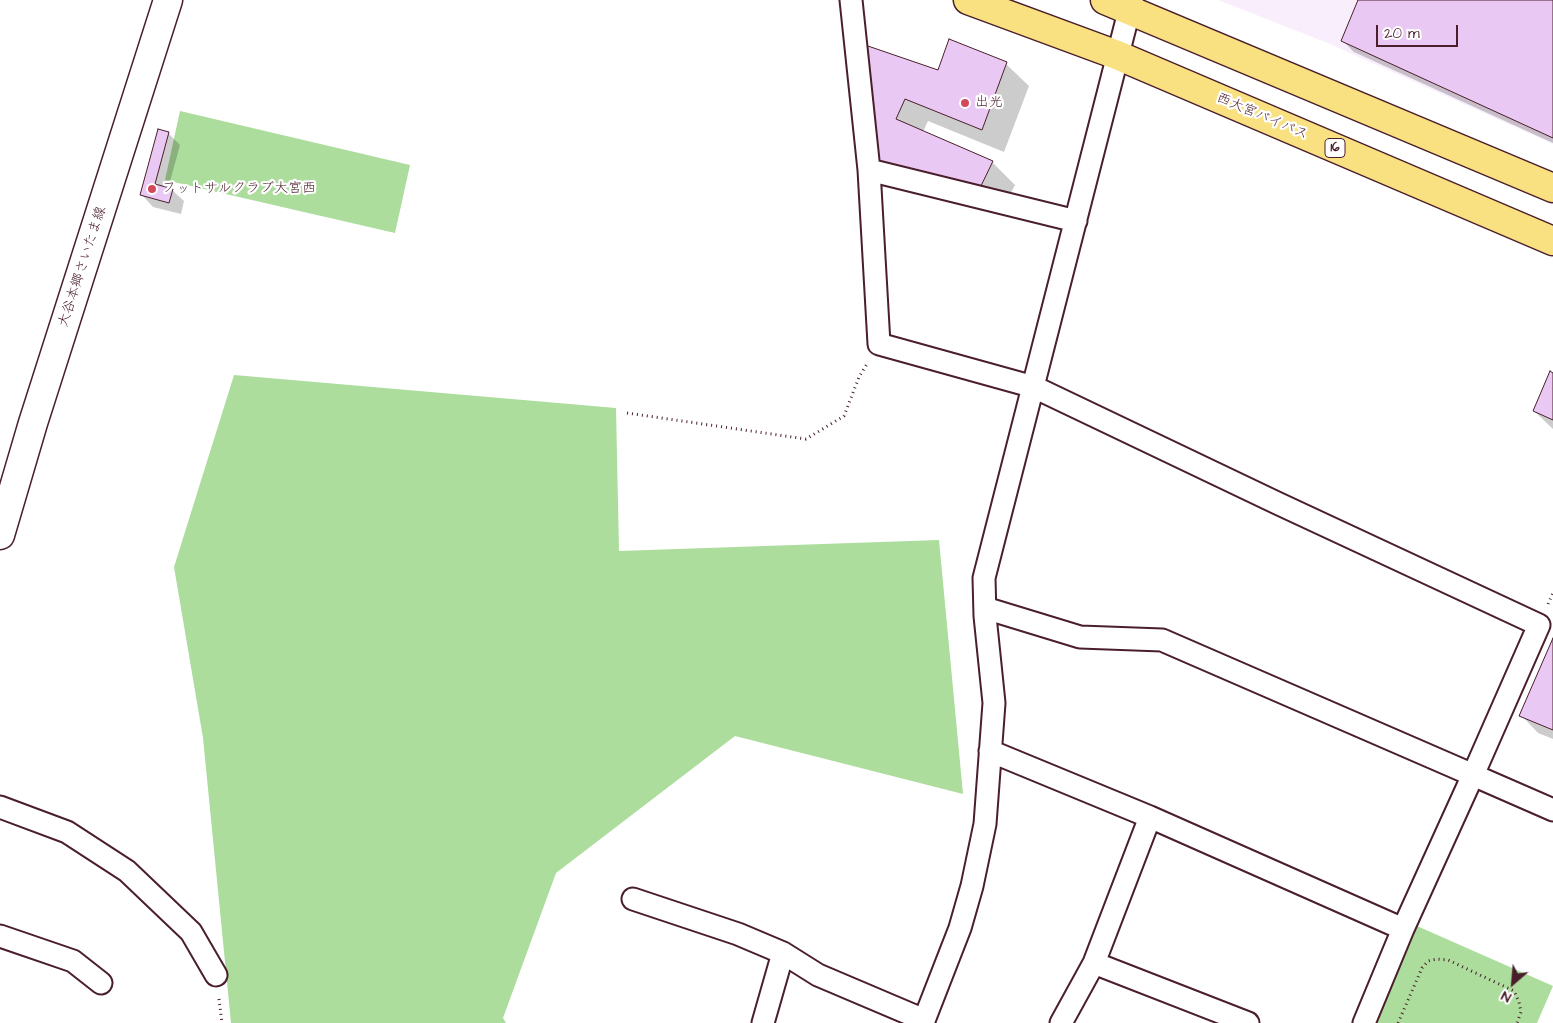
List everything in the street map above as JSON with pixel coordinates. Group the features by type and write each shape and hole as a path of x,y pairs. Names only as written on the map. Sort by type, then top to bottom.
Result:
{"highway":[{"name":"西大宮バイパス","path":"968,0 1118,55 1553,242"},
{"path":"1122,3 1553,188"}],"main road":[{"name":"大谷本郷さいたま線","path":"0,535 36,414 168,0"}],"street":[{"path":"851,0 869,170 879,344 1034,387 1286,508 1539,625 1403,929 1364,1023"},
{"path":"633,900 738,934 782,953 818,975 924,1021 960,928 972,886 985,824 994,703 984,578 1118,55 1122,3"},
{"path":"869,170 1076,222"},
{"path":"985,608 1080,638 1162,640 1553,810"},
{"path":"990,751 1150,817 1403,929"},
{"path":"0,807 67,832 127,871 191,932 216,975"},
{"path":"1061,1023 1094,963 1150,817"},
{"path":"0,936 73,961 101,983"},
{"path":"763,1023 782,953"},
{"path":"1094,963 1248,1023"}],"path":[{"path":"627,414 806,439 844,416 859,377 879,344"},
{"path":"1398,1023 1422,968 1428,961 1437,959 1448,960 1514,991 1521,1012 1517,1023"}],"shaded area":[{"path":"1218,0 1553,0 1553,144 1330,44"}],"green space":[{"path":"180,111 410,165 395,233 165,180"},
{"path":"234,375 616,408 619,551 939,540 963,794 735,736 556,873 503,1018 506,1023 231,1023 203,738 174,567"},
{"path":"1417,926 1553,986 1537,1023 1374,1023"}],"building":[{"path":"1358,0 1553,0 1553,138 1341,41"},
{"path":"949,39 1007,62 982,130 905,99 896,119 993,161 980,188 881,164 875,157 865,45 938,70"},
{"path":"158,129 169,132 155,184 173,189 169,203 140,195"},
{"path":"1550,371 1553,373 1553,420 1533,411"},
{"path":"1553,638 1553,730 1519,716"}],"place":[{"name":"出光","path":"965,103"},
{"name":"フットサルクラブ大宮西","path":"152,189"}]}
